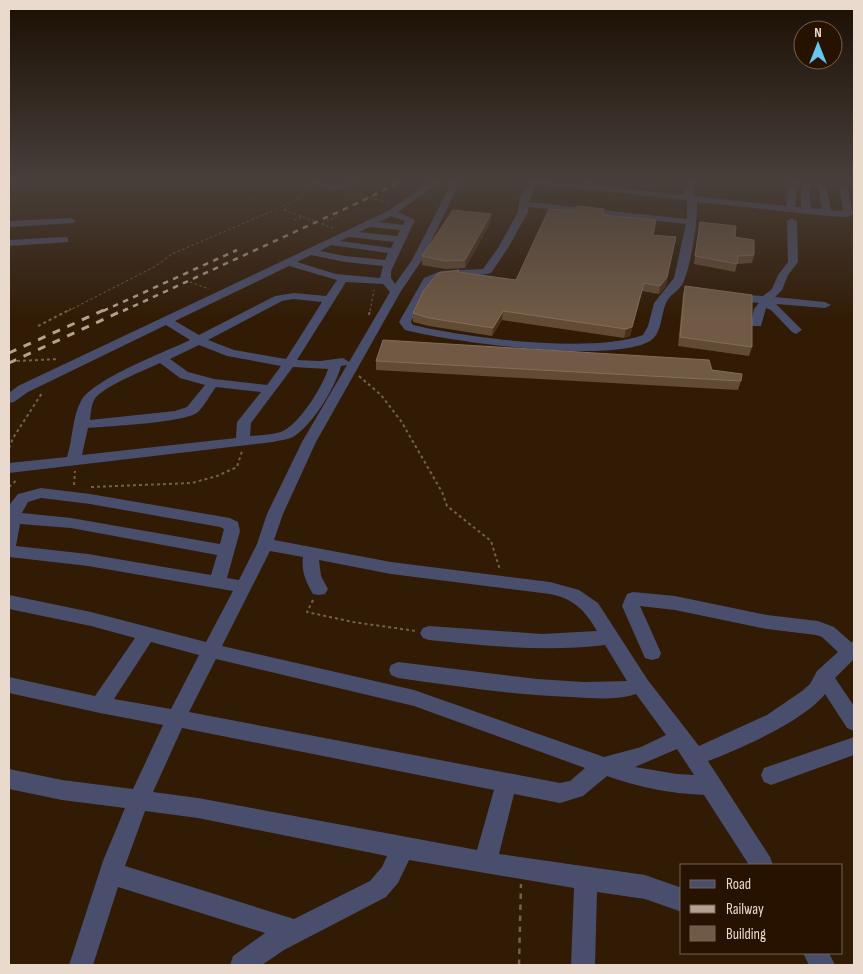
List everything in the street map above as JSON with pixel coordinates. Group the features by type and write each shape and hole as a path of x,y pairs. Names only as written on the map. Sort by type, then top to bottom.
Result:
{"street":[{"path":"24,242 33,227"},
{"path":"9,399 23,389 361,227"},
{"path":"396,291 386,281 385,269 407,228 402,227"},
{"path":"81,965 111,873 139,799 176,719 213,650 265,544 275,514 309,442 396,291 417,260 433,227"},
{"path":"514,227 487,270 467,275 444,274 434,276 428,280 405,322 409,328 551,347 602,347 630,344 646,339 651,333 666,292 679,288 679,278 691,227"},
{"path":"757,324 758,315 765,302 777,290 783,275 793,262 792,227"},
{"path":"348,234 402,240"},
{"path":"9,242 64,240"},
{"path":"330,242 362,248 395,251"},
{"path":"308,252 345,259 388,263"},
{"path":"288,262 318,273 343,279 386,281"},
{"path":"243,441 244,422 290,362 343,279"},
{"path":"73,462 86,404 91,395 115,380 162,359 279,298 294,296 330,300"},
{"path":"723,296 765,302 825,305"},
{"path":"765,302 775,308 796,330"},
{"path":"167,321 199,340 233,353 325,366 335,365 360,354"},
{"path":"162,359 184,375 213,383 270,389"},
{"path":"9,468 272,438 289,434 299,425 334,374 335,365"},
{"path":"81,425 186,412 192,410 213,383"},
{"path":"9,545 18,504 23,498 31,494 41,493 90,499 229,524 232,526 232,531 217,582"},
{"path":"14,518 61,522 226,551"},
{"path":"265,544 391,568 569,592 592,608 640,685 694,757 761,864"},
{"path":"9,551 88,560 244,587"},
{"path":"312,554 310,571 319,589"},
{"path":"652,653 631,606 633,600 674,603 766,622 818,628 828,632 852,649 824,677 818,690 774,721 722,747 694,757"},
{"path":"9,602 424,701 644,779 677,784 710,785"},
{"path":"429,633 543,641 585,641 609,637"},
{"path":"100,705 147,634"},
{"path":"398,670 481,682 561,689 601,690 633,688 640,685"},
{"path":"824,677 854,722"},
{"path":"9,685 100,705 295,740 560,793 576,789 604,766 644,754 680,738"},
{"path":"771,775 854,746"},
{"path":"9,779 62,790 198,808 401,848 522,869 645,887 680,899"},
{"path":"485,862 508,782"},
{"path":"242,965 275,941 378,889 389,879 396,866 401,848"},
{"path":"111,873 295,931"},
{"path":"583,965 586,878"},
{"path":"817,954 823,965"}],"path":[{"path":"38,326 154,267 172,254 235,227"},
{"path":"190,282 220,294"},
{"path":"360,354 359,377 381,395 401,421 442,492 448,506 490,541 496,549 503,583"},
{"path":"17,360 64,358"},
{"path":"9,448 13,438 43,391"},
{"path":"86,487 192,483 217,476 237,467 243,441"},
{"path":"73,462 76,468 73,485 80,486"},
{"path":"319,589 307,612 353,622 429,633"},
{"path":"520,965 522,869"}],"building":[{"path":"441,227 483,227 465,260 445,261 422,256"},
{"path":"540,227 655,227 653,235 676,237 667,277 660,286 644,283 632,327 626,329 503,311 493,328 429,318 413,313 424,290 438,273 459,270 458,272 516,280"},
{"path":"699,227 736,227 735,237 754,240 754,255 738,256 737,264 695,256"},
{"path":"685,286 752,295 752,347 680,337"},
{"path":"383,340 709,360 712,370 742,374 741,381 376,361"}],"railway":[{"path":"123,311 304,227"},
{"path":"103,311 237,250"},
{"path":"9,353 106,309"},
{"path":"9,363 126,309"}]}
